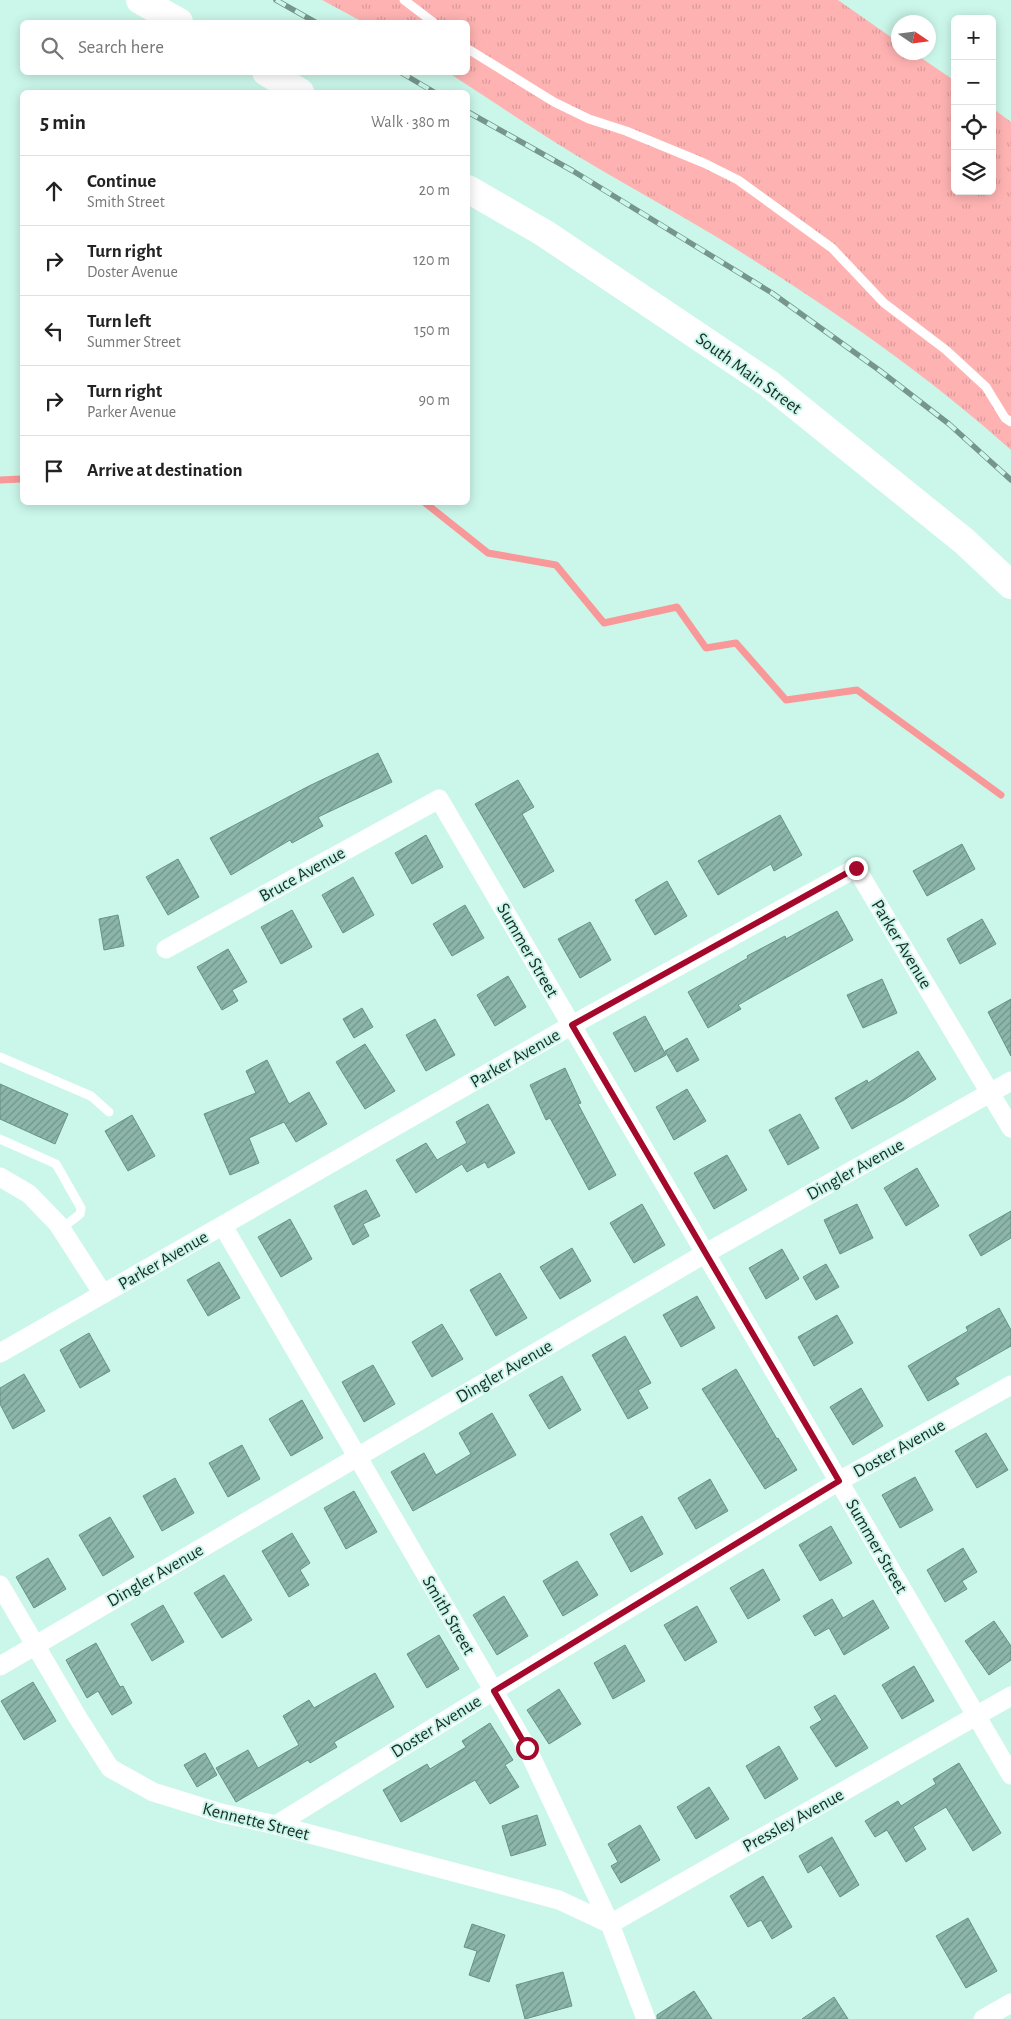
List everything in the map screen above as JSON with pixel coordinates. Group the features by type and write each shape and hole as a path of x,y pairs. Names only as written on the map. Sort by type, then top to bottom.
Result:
{"main road":[{"path":"140,0 175,20"},
{"path":"271,75 297,90"},
{"name":"South Main Street","path":"470,190 544,233 768,383 964,541 1011,584"}],"street":[{"name":"Bruce Avenue","path":"166,949 439,799"},
{"name":"Summer Street","path":"439,799 1011,1775"},
{"name":"Parker Avenue","path":"0,1353 572,1025 856,868 990,1093"},
{"name":"Dingler Avenue","path":"0,1666 706,1253 1011,1081"},
{"path":"990,1093 1011,1128"},
{"path":"0,1177 29,1194 62,1229 103,1294"},
{"name":"Smith Street","path":"223,1226 527,1748 610,1924 646,2019"},
{"name":"Doster Avenue","path":"276,1825 839,1481 1011,1385"},
{"name":"Kennette Street","path":"0,1585 78,1718 110,1768 152,1792 221,1813 276,1825 559,1900 610,1924"},
{"name":"Pressley Avenue","path":"610,1924 1011,1696"},
{"path":"983,2019 1011,2003"}],"lane":[{"path":"404,0 430,20"},
{"path":"470,49 554,102 589,118 704,163 738,180 832,248 884,303 946,350 986,387 1005,418 1011,422"},
{"path":"0,1056 91,1096 108,1112"},
{"path":"0,1139 56,1164 81,1208 80,1214 62,1229"}],"green space":[{"path":"322,0 838,0 891,37 891,60 924,60 951,78 951,195 996,195 996,111 1011,122 1011,450 942,392 870,338 796,287 720,239 569,151 452,75 470,75 470,20 359,20"}],"building":[{"path":"378,753 392,782 318,817 323,826 292,843 290,840 231,875 210,838 309,786"},
{"path":"518,780 534,807 522,814 554,871 524,888 475,804"},
{"path":"780,815 802,855 774,871 771,864 718,895 698,861"},
{"path":"426,835 443,867 412,884 395,853"},
{"path":"962,844 975,869 927,896 913,871"},
{"path":"178,859 199,897 168,915 146,877"},
{"path":"353,877 374,915 343,933 322,895"},
{"path":"667,881 687,916 655,935 635,900"},
{"path":"465,905 484,938 452,956 433,924"},
{"path":"292,910 312,947 281,964 261,927"},
{"path":"837,911 853,940 738,1005 741,1009 708,1028 688,992 748,958 747,956 785,936 786,939"},
{"path":"118,915 124,946 104,950 99,919"},
{"path":"982,919 996,944 960,964 947,939"},
{"path":"590,922 611,960 580,978 558,939"},
{"path":"228,949 247,982 232,990 238,1001 222,1010 197,967"},
{"path":"508,976 526,1007 495,1026 477,995"},
{"path":"882,979 897,1013 863,1028 847,995"},
{"path":"1011,999 1011,1056 988,1012"},
{"path":"362,1008 373,1027 354,1038 343,1019"},
{"path":"645,1016 666,1055 635,1072 613,1033"},
{"path":"435,1019 455,1055 426,1071 406,1035"},
{"path":"687,1038 699,1060 677,1072 665,1051"},
{"path":"365,1044 395,1091 365,1109 336,1062"},
{"path":"918,1051 936,1079 904,1100 852,1129 835,1098 867,1080 868,1083"},
{"path":"267,1060 289,1104 309,1092 327,1124 296,1142 284,1122 249,1138 259,1163 230,1175 204,1114 256,1093 246,1071"},
{"path":"565,1068 581,1103 578,1104 616,1175 589,1190 550,1118 546,1120 530,1085"},
{"path":"0,1084 68,1114 55,1144 0,1119"},
{"path":"687,1089 706,1121 674,1140 656,1107"},
{"path":"488,1104 515,1153 488,1168 485,1162 467,1172 462,1164 416,1193 396,1160 426,1143 437,1160 467,1143 456,1122"},
{"path":"800,1114 819,1148 788,1165 769,1130"},
{"path":"132,1115 155,1156 128,1171 105,1131"},
{"path":"727,1155 747,1190 714,1209 694,1173"},
{"path":"917,1168 939,1206 906,1226 884,1188"},
{"path":"366,1190 380,1216 363,1224 369,1236 353,1245 334,1206"},
{"path":"642,1204 665,1245 634,1263 610,1223"},
{"path":"857,1204 873,1238 840,1254 824,1220"},
{"path":"1011,1211 1011,1238 981,1256 969,1235"},
{"path":"290,1219 312,1259 281,1277 258,1237"},
{"path":"572,1248 591,1281 560,1299 540,1267"},
{"path":"782,1249 799,1279 766,1299 749,1268"},
{"path":"219,1262 240,1298 208,1316 187,1280"},
{"path":"826,1264 839,1287 816,1300 803,1277"},
{"path":"500,1273 527,1318 496,1336 470,1290"},
{"path":"697,1296 715,1328 681,1347 663,1315"},
{"path":"999,1308 1011,1330 1011,1346 955,1378 959,1384 928,1401 908,1366 968,1331 966,1327"},
{"path":"837,1315 853,1343 814,1366 798,1337"},
{"path":"442,1324 463,1359 432,1377 412,1342"},
{"path":"89,1333 110,1371 80,1388 60,1350"},
{"path":"625,1336 651,1383 638,1390 648,1408 628,1419 592,1355"},
{"path":"373,1365 395,1404 364,1422 342,1382"},
{"path":"736,1369 797,1470 765,1489 702,1389"},
{"path":"24,1374 45,1411 13,1429 0,1404 0,1388"},
{"path":"562,1376 581,1410 549,1429 529,1395"},
{"path":"861,1388 883,1426 853,1445 830,1407"},
{"path":"302,1400 323,1438 291,1456 269,1419"},
{"path":"492,1413 516,1455 413,1511 391,1472 424,1453 436,1475 471,1454 459,1433"},
{"path":"986,1433 1008,1470 977,1488 955,1451"},
{"path":"242,1445 260,1479 228,1497 209,1463"},
{"path":"915,1477 933,1510 900,1528 882,1495"},
{"path":"175,1478 194,1513 162,1531 143,1496"},
{"path":"710,1479 728,1511 696,1529 678,1498"},
{"path":"354,1491 377,1532 346,1549 324,1508"},
{"path":"642,1516 663,1554 631,1572 610,1534"},
{"path":"110,1517 134,1557 103,1576 79,1535"},
{"path":"831,1526 852,1563 820,1581 799,1545"},
{"path":"292,1533 310,1563 300,1570 309,1585 289,1597 262,1551"},
{"path":"963,1548 977,1572 962,1581 967,1589 945,1602 927,1570"},
{"path":"48,1558 66,1589 34,1608 16,1577"},
{"path":"577,1561 598,1595 563,1616 543,1581"},
{"path":"763,1569 780,1600 748,1619 730,1588"},
{"path":"224,1575 252,1620 222,1638 194,1593"},
{"path":"504,1596 528,1636 497,1655 473,1615"},
{"path":"832,1599 843,1618 873,1600 889,1628 844,1655 829,1628 815,1636 803,1616"},
{"path":"163,1605 184,1642 152,1661 131,1624"},
{"path":"697,1606 717,1642 685,1661 664,1625"},
{"path":"994,1621 1011,1646 1011,1660 989,1675 965,1641"},
{"path":"439,1635 459,1669 427,1688 407,1654"},
{"path":"96,1643 120,1687 123,1686 132,1703 112,1715 98,1691 87,1698 66,1660"},
{"path":"625,1645 645,1681 613,1699 594,1663"},
{"path":"914,1666 934,1701 902,1719 882,1685"},
{"path":"375,1673 394,1707 334,1742 337,1747 310,1763 308,1760 236,1802 216,1768 248,1750 258,1768 299,1745 283,1716 309,1700 314,1708"},
{"path":"33,1682 56,1721 24,1740 1,1701"},
{"path":"559,1689 581,1724 549,1744 527,1710"},
{"path":"835,1695 868,1748 836,1767 810,1727 822,1720 814,1707"},
{"path":"490,1723 513,1760 505,1765 519,1787 490,1804 475,1780 401,1822 383,1790 427,1764 430,1769 466,1747 462,1741"},
{"path":"779,1746 798,1779 765,1799 746,1766"},
{"path":"205,1753 217,1775 197,1787 184,1765"},
{"path":"959,1763 1001,1833 973,1851 946,1807 913,1827 926,1849 906,1862 887,1830 875,1837 865,1821 898,1801 901,1806 936,1784 933,1779"},
{"path":"709,1787 729,1819 696,1839 677,1807"},
{"path":"537,1815 546,1845 511,1856 502,1826"},
{"path":"640,1825 660,1860 621,1883 611,1866 618,1862 608,1844"},
{"path":"832,1837 859,1885 840,1897 821,1865 808,1873 799,1856"},
{"path":"763,1876 792,1927 772,1939 761,1920 748,1927 730,1896"},
{"path":"968,1918 997,1971 966,1988 936,1936"},
{"path":"472,1924 505,1935 489,1982 469,1975 477,1951 464,1947"},
{"path":"563,1972 572,2006 525,2019 516,1985"},
{"path":"694,1991 712,2019 657,2019 657,2015"},
{"path":"834,1997 848,2019 802,2019"}],"waterway":[{"path":"0,480 20,479"},
{"path":"428,505 488,553 556,565 604,623 677,607 706,648 736,643 786,700 857,690 1001,795"}],"railway":[{"path":"276,0 311,20"},
{"path":"405,75 431,90"},
{"path":"470,113 573,171 772,293 879,370 949,424 1011,480"}],"route":[{"path":"527,1748 494,1691 839,1481 572,1025 856,868"}]}
